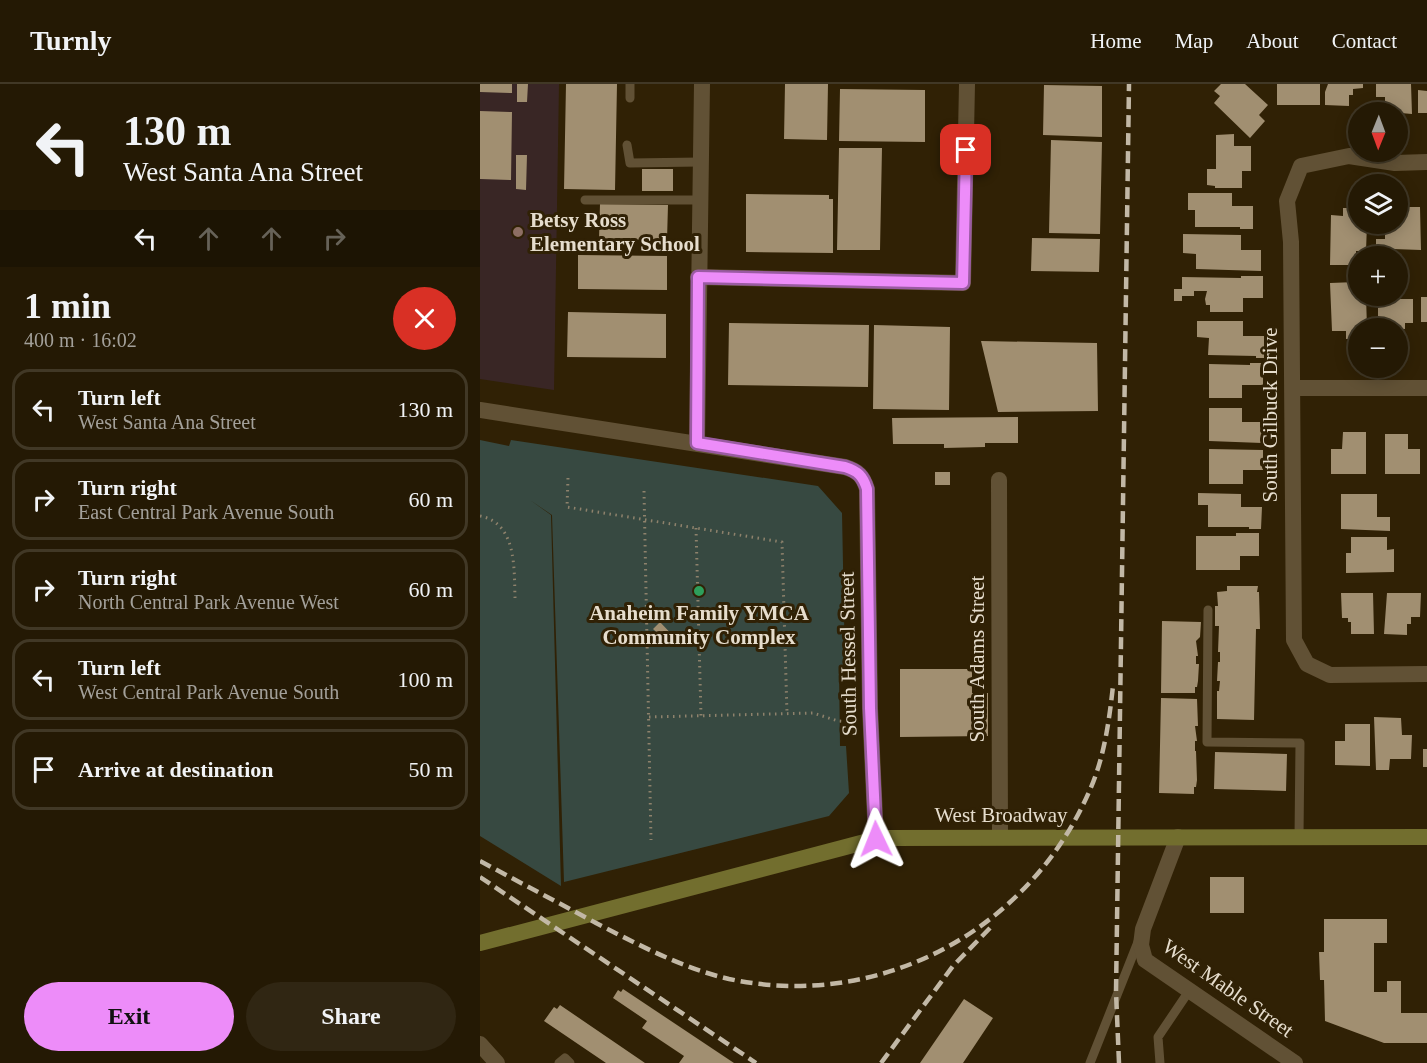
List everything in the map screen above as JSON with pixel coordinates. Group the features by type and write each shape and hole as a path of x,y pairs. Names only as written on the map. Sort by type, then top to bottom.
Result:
{"main road":[{"name":"West Broadway","path":"480,943 876,839 1427,837"}],"street":[{"path":"480,410 697,443 702,84"},
{"path":"698,277 963,283 967,84"},
{"name":"South Gilbuck Drive","path":"1427,162 1395,163 1350,156 1301,166 1287,201 1291,242 1294,640 1307,664 1330,675 1427,674"},
{"path":"1293,388 1427,388"},
{"name":"South Hessel Street","path":"697,443 845,467 858,471 864,479 867,489 870,708 876,839"},
{"name":"South Adams Street","path":"999,480 1000,837"},
{"path":"1142,937 1178,837"},
{"name":"West Mable Street","path":"1142,937 1145,960 1152,966 1295,1063"},
{"path":"480,1044 497,1063"}],"lane":[{"path":"630,84 630,98"},
{"path":"627,145 630,163 700,162"},
{"path":"585,200 700,200"},
{"path":"1208,610 1207,742 1300,743 1299,837"},
{"path":"1090,1063 1142,937"},
{"path":"1160,1063 1158,1037 1189,991"},
{"path":"559,1063 565,1058 570,1063"}],"path":[{"path":"568,478 567,507 782,542 787,714"},
{"path":"644,491 651,840"},
{"path":"480,516 499,525 507,537 513,553 515,598"},
{"path":"696,528 701,716"},
{"path":"649,717 813,713 838,721 854,722"}],"shaded area":[{"name":"Betsy Ross Elementary School","path":"480,84 559,84 554,390 480,379"}],"green space":[{"name":"Anaheim Family YMCA Community Complex","path":"480,440 509,446 511,440 818,486 842,513 845,668 839,669 840,746 846,746 849,793 829,816 564,882 552,515 530,500 551,515 561,886 480,836"}],"building":[{"path":"480,84 512,84 512,93 480,92"},
{"path":"517,84 528,84 527,102 517,102"},
{"path":"566,84 617,84 615,190 564,189"},
{"path":"785,84 828,84 827,140 784,139"},
{"path":"1221,84 1245,84 1268,105 1259,115 1265,121 1250,138 1214,103 1220,96 1214,91"},
{"path":"1277,84 1320,84 1320,105 1277,105"},
{"path":"1328,84 1363,84 1363,88 1353,89 1353,95 1349,95 1348,106 1325,105 1325,92"},
{"path":"1376,84 1411,84 1412,114 1408,114 1408,102 1385,102 1385,97 1376,97"},
{"path":"1044,85 1102,86 1102,137 1043,135"},
{"path":"840,89 925,90 925,142 839,141"},
{"path":"1418,90 1427,91 1427,113 1418,113"},
{"path":"480,111 512,112 511,180 480,179"},
{"path":"1234,134 1234,146 1251,146 1251,171 1242,171 1242,188 1215,188 1215,186 1207,185 1207,169 1216,169 1216,135"},
{"path":"1051,140 1102,142 1100,234 1049,233"},
{"path":"839,148 882,148 880,250 837,250"},
{"path":"516,155 527,155 526,190 516,189"},
{"path":"642,169 673,169 673,191 642,191"},
{"path":"1188,193 1232,193 1232,206 1253,206 1253,229 1195,227 1195,210 1188,210"},
{"path":"746,194 829,195 829,199 833,199 833,253 746,252"},
{"path":"600,204 668,205 667,240 599,239"},
{"path":"1408,207 1420,207 1421,250 1408,250 1408,246 1376,246 1376,239 1385,239 1385,234 1408,234"},
{"path":"1343,208 1348,208 1348,234 1367,234 1366,246 1348,246 1348,265 1330,265 1331,215 1343,216"},
{"path":"1183,234 1241,235 1241,250 1261,250 1261,271 1196,269 1196,254 1183,253"},
{"path":"1032,238 1100,239 1099,272 1031,271"},
{"path":"578,255 667,256 667,290 578,289"},
{"path":"1241,276 1263,276 1263,298 1243,298 1243,312 1210,312 1210,305 1206,305 1205,299 1207,291 1194,291 1194,296 1182,296 1182,301 1174,301 1174,289 1182,289 1182,277 1241,278"},
{"path":"1348,282 1348,306 1366,306 1367,318 1348,318 1348,339 1346,339 1346,331 1332,331 1330,283"},
{"path":"1421,297 1427,297 1427,322 1421,322"},
{"path":"1408,299 1413,299 1413,323 1408,323 1408,318 1378,318 1378,306 1408,306"},
{"path":"568,312 666,314 666,358 567,357"},
{"path":"1197,321 1243,321 1243,336 1264,336 1264,358 1208,355 1209,338 1197,337"},
{"path":"729,323 869,325 868,387 728,385"},
{"path":"874,325 950,327 949,410 873,409"},
{"path":"981,341 1097,343 1098,411 998,412"},
{"path":"1250,363 1263,363 1263,385 1242,385 1242,398 1209,398 1209,364 1250,365"},
{"path":"1209,408 1242,408 1242,422 1262,422 1262,443 1209,441"},
{"path":"1018,417 1018,443 985,443 985,447 944,448 944,444 893,444 892,418"},
{"path":"1343,432 1366,432 1366,474 1331,474 1331,449 1342,449"},
{"path":"1385,434 1408,434 1408,449 1420,449 1420,474 1385,474"},
{"path":"1209,449 1263,450 1263,470 1243,470 1243,484 1209,484"},
{"path":"935,472 950,472 950,485 935,485"},
{"path":"1198,493 1241,494 1241,507 1262,507 1261,529 1208,527 1208,505 1198,505"},
{"path":"1341,494 1377,494 1377,517 1390,517 1390,531 1341,529"},
{"path":"1236,533 1259,533 1259,556 1240,556 1240,570 1196,570 1196,536 1236,536"},
{"path":"1351,537 1387,537 1387,550 1394,549 1394,572 1346,573 1346,553 1351,553"},
{"path":"1227,586 1258,586 1260,629 1256,629 1254,720 1217,719 1220,652 1218,652 1219,626 1215,626 1215,606 1218,606 1217,592 1227,591"},
{"path":"1341,593 1373,593 1374,634 1351,634 1351,622 1348,622 1348,618 1342,618"},
{"path":"1387,593 1421,593 1420,617 1411,617 1411,624 1407,624 1407,635 1384,634"},
{"path":"1162,621 1201,622 1200,637 1196,641 1198,656 1196,656 1196,664 1199,664 1195,693 1161,693"},
{"path":"660,622 677,640 671,646 653,629"},
{"path":"900,669 972,669 972,693 988,693 988,736 900,737"},
{"path":"1161,698 1197,699 1198,726 1195,726 1197,741 1195,741 1195,751 1197,780 1194,794 1159,793"},
{"path":"1374,717 1401,718 1402,735 1412,735 1411,759 1390,759 1389,770 1376,770"},
{"path":"1345,724 1370,724 1370,766 1335,765 1335,741 1345,741"},
{"path":"1423,749 1427,749 1427,767 1423,767"},
{"path":"1215,752 1287,754 1286,791 1214,789"},
{"path":"1210,877 1244,877 1244,913 1210,913"},
{"path":"1324,919 1387,919 1387,943 1374,943 1374,992 1387,992 1387,981 1401,981 1401,1013 1427,1013 1427,1043 1384,1043 1325,1021 1324,980 1320,980 1319,952 1324,952"},
{"path":"623,989 734,1063 679,1063 684,1056 642,1028 647,1021 613,998 618,990 621,992"},
{"path":"964,999 993,1018 963,1063 920,1063"},
{"path":"560,1005 645,1063 606,1063 544,1021 554,1007 557,1009"}],"railway":[{"path":"1119,1063 1116,992 1129,84"},
{"path":"480,861 645,947 694,969 729,979 785,986 840,983 893,971 942,950 988,921 1028,884 1062,841 1089,792 1099,767 1108,727 1113,686"},
{"path":"480,877 756,1063"},
{"path":"881,1063 953,966 990,928"}],"place":[{"name":"Betsy Ross Elementary School","path":"518,232"},
{"name":"Anaheim Family YMCA Community Complex","path":"699,591"}],"route":[{"path":"876,839 870,708 867,489 864,479 858,471 845,467 697,443 698,277 963,283 966,150"}]}
